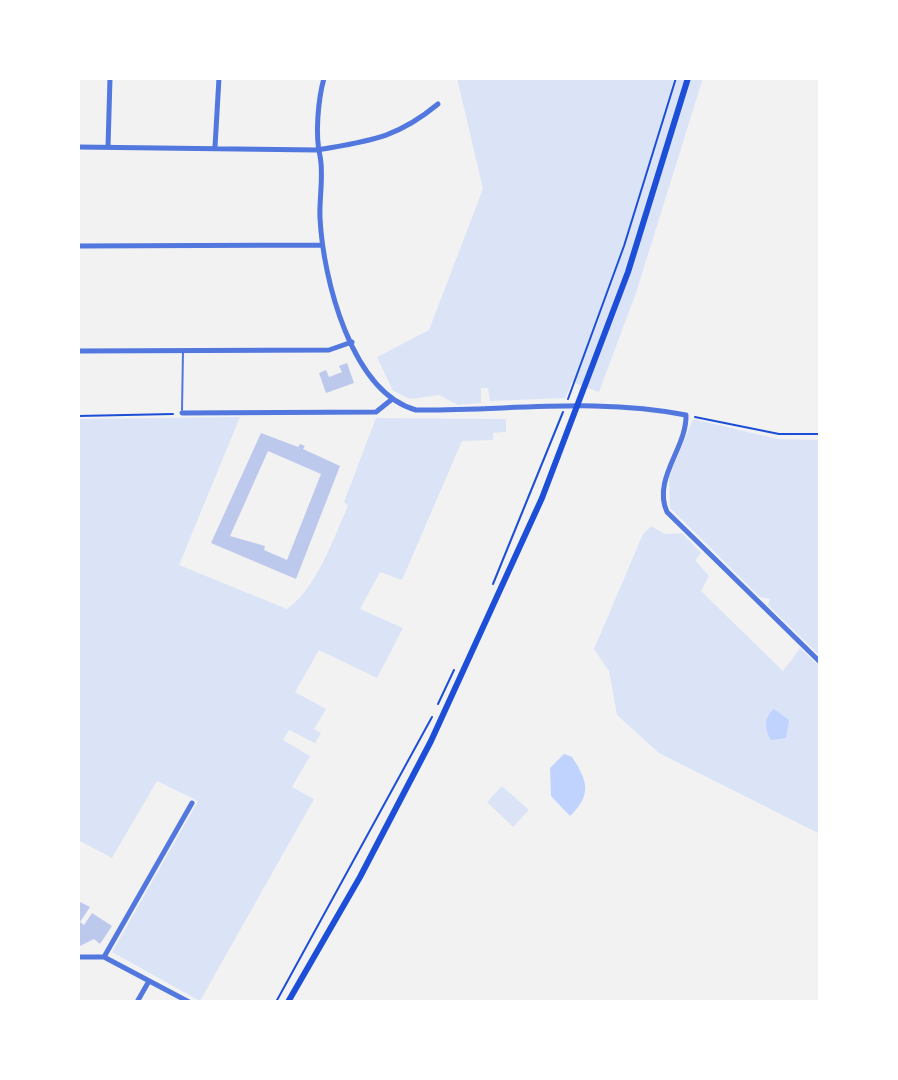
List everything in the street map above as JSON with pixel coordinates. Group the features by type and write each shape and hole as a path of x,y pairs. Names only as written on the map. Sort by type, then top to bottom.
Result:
{"main road":[{"path":"288,1002 360,877 458,685 544,492 628,272 688,78"}],"street":[{"path":"108,147 110,78"},
{"path":"215,147 219,78"},
{"path":"324,78 317,150 322,245 336,308 378,386 391,400 416,410 575,405 639,407 690,416 665,481 664,504 667,512 820,662"},
{"path":"78,147 317,150 350,147 385,137 413,123 438,104"},
{"path":"78,246 322,245"},
{"path":"78,351 329,350 352,342"},
{"path":"182,413 376,412 391,400"},
{"path":"104,957 192,803"},
{"path":"78,957 104,957 189,1002"},
{"path":"137,1002 149,981"}],"lane":[{"path":"182,413 183,351"}],"path":[{"path":"492,587 566,405 624,246 676,78"},
{"path":"78,416 182,413"},
{"path":"690,416 779,434 820,434"},
{"path":"276,1002 372,832 456,669"}],"shaded area":[{"path":"457,78 703,78 636,293 599,392 572,382 565,398 490,401 488,388 481,388 481,403 458,405 439,395 410,399 393,391 377,357 429,330 483,189"},
{"path":"240,417 179,565 287,609 316,576 330,548 348,506 344,502 376,418 506,419 506,432 493,433 493,440 462,441 402,580 380,572 360,609 403,628 377,678 319,650 295,692 326,709 314,729 321,733 315,743 289,730 283,740 310,756 292,787 314,799 200,1001 112,952 198,801 157,781 112,858 78,840 78,419"},
{"path":"693,419 778,439 820,440 820,656 768,605 770,599 760,597 670,508 669,477"},
{"path":"651,526 665,534 682,533 701,553 695,560 709,576 701,591 783,671 800,648 820,667 820,834 659,753 617,715 609,671 594,649 643,534"},
{"path":"502,786 529,810 513,827 487,802"}],"water":[{"path":"774,709 789,720 786,738 771,740 769,736 767,720"},
{"path":"564,754 572,757 582,773 585,788 582,801 570,816 551,796 550,768"}],"building":[{"path":"347,363 354,383 326,393 319,373 326,370 329,377 342,372 339,366"},
{"path":"261,433 298,447 300,444 305,446 303,449 340,466 296,579 211,543","holes":["268,451 321,474 287,560 264,550 265,546 230,536"]},
{"path":"78,901 90,907 80,922 84,925 92,913 112,926 100,944 94,939 78,947"}]}
